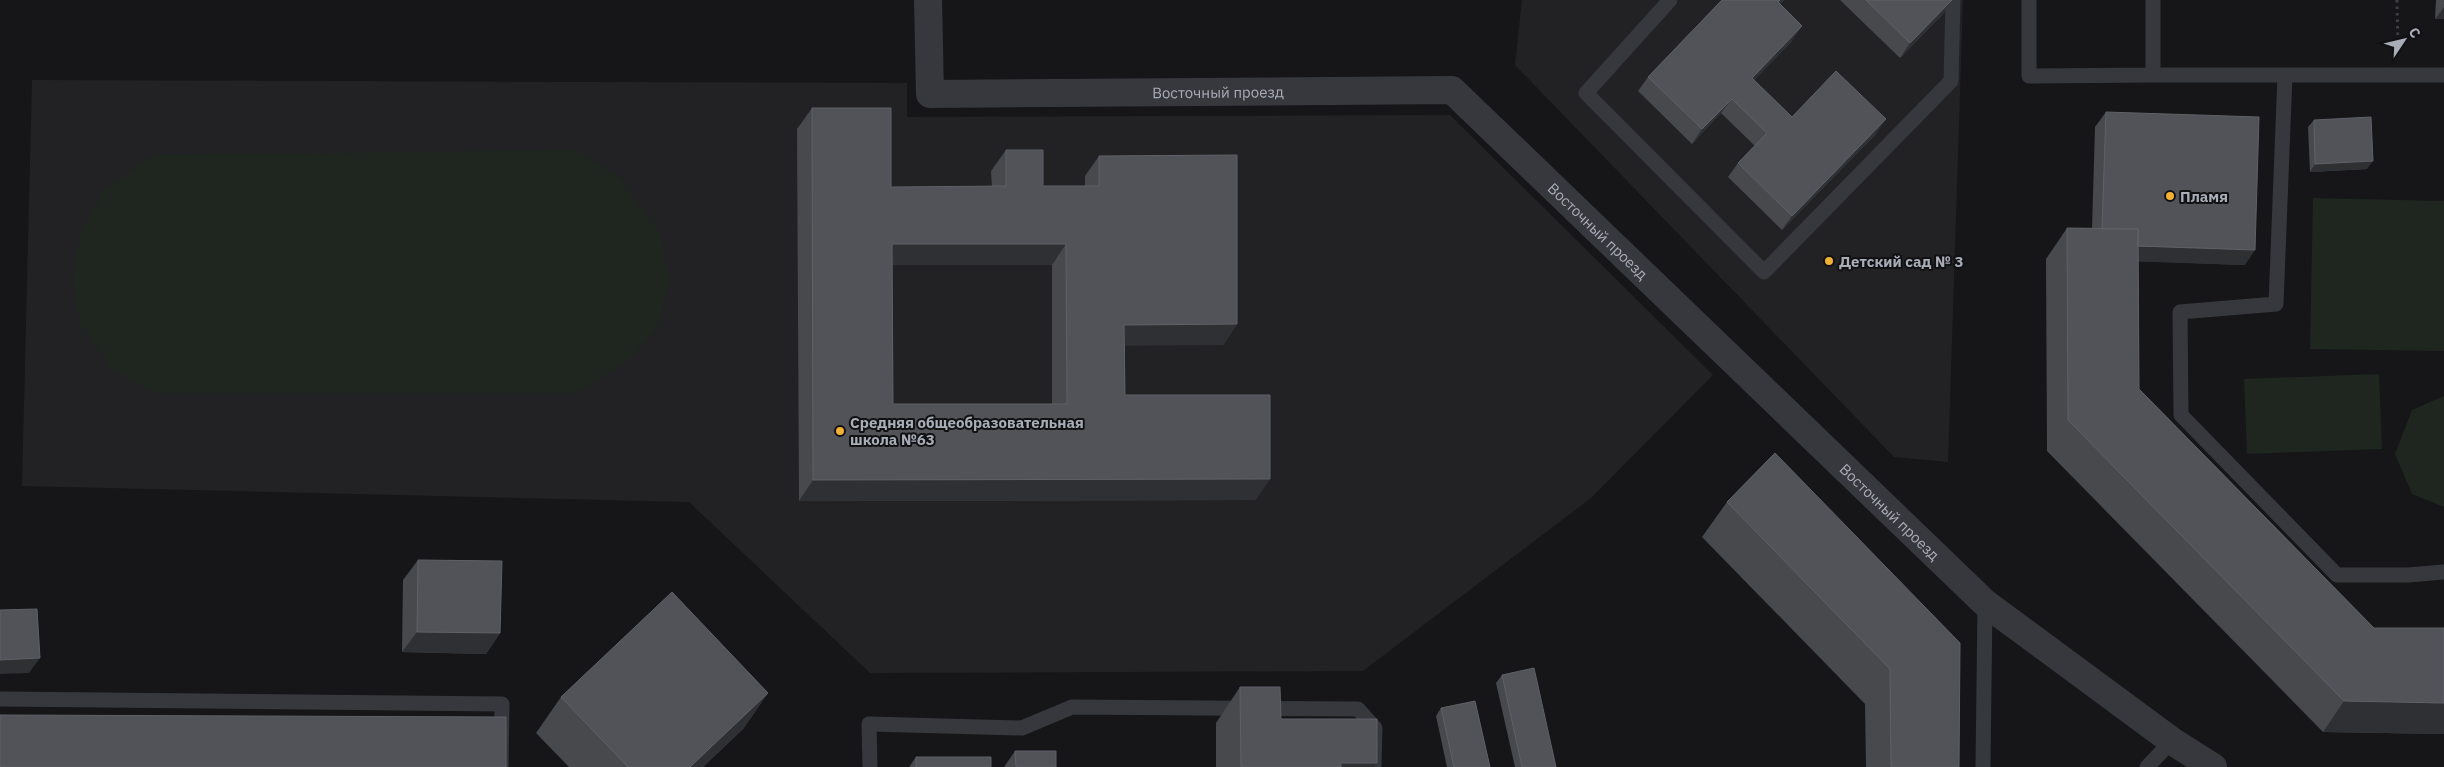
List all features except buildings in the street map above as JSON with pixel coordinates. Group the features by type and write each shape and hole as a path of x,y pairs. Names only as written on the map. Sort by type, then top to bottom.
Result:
{"street":[{"name":"Восточный проезд","path":"928,0 930,94 1452,90 1984,603 2172,741 2213,767"}],"lane":[{"path":"1670,0 1586,93 1764,272 1951,80 1953,0"},
{"path":"2030,0 2029,76 2444,75"},
{"path":"2153,0 2153,75"},
{"path":"2285,75 2276,304 2180,312 2181,415 2337,575 2408,575 2444,572"},
{"path":"1983,767 1984,603"},
{"path":"0,699 502,704 501,767"},
{"path":"870,767 869,724 1022,728 1072,707 1358,709 1376,728 1374,767"},
{"path":"2147,767 2172,741"}],"path":[{"path":"2397,0 2399,75"}],"shaded area":[{"name":"Детский сад № 3","path":"1522,0 1963,0 1948,462 1894,457 1515,65"},
{"name":"Средняя общеобразовательная школа №63","path":"32,80 907,83 907,117 1450,115 1713,375 1591,498 1363,671 870,673 689,502 22,486"},
{"path":"577,150 619,178 661,234 669,281 658,325 631,358 577,393 153,393 111,368 80,324 73,281 80,234 104,190 152,155"},
{"path":"2313,198 2444,201 2444,351 2310,349"},
{"path":"2379,374 2382,449 2247,454 2244,379"},
{"path":"2444,396 2444,507 2412,494 2395,454 2412,410"}],"place":[{"name":"Пламя","path":"2170,196"},
{"name":"Детский сад № 3","path":"1829,261"},
{"name":"Средняя общеобразовательная школа №63","path":"840,431"}]}
